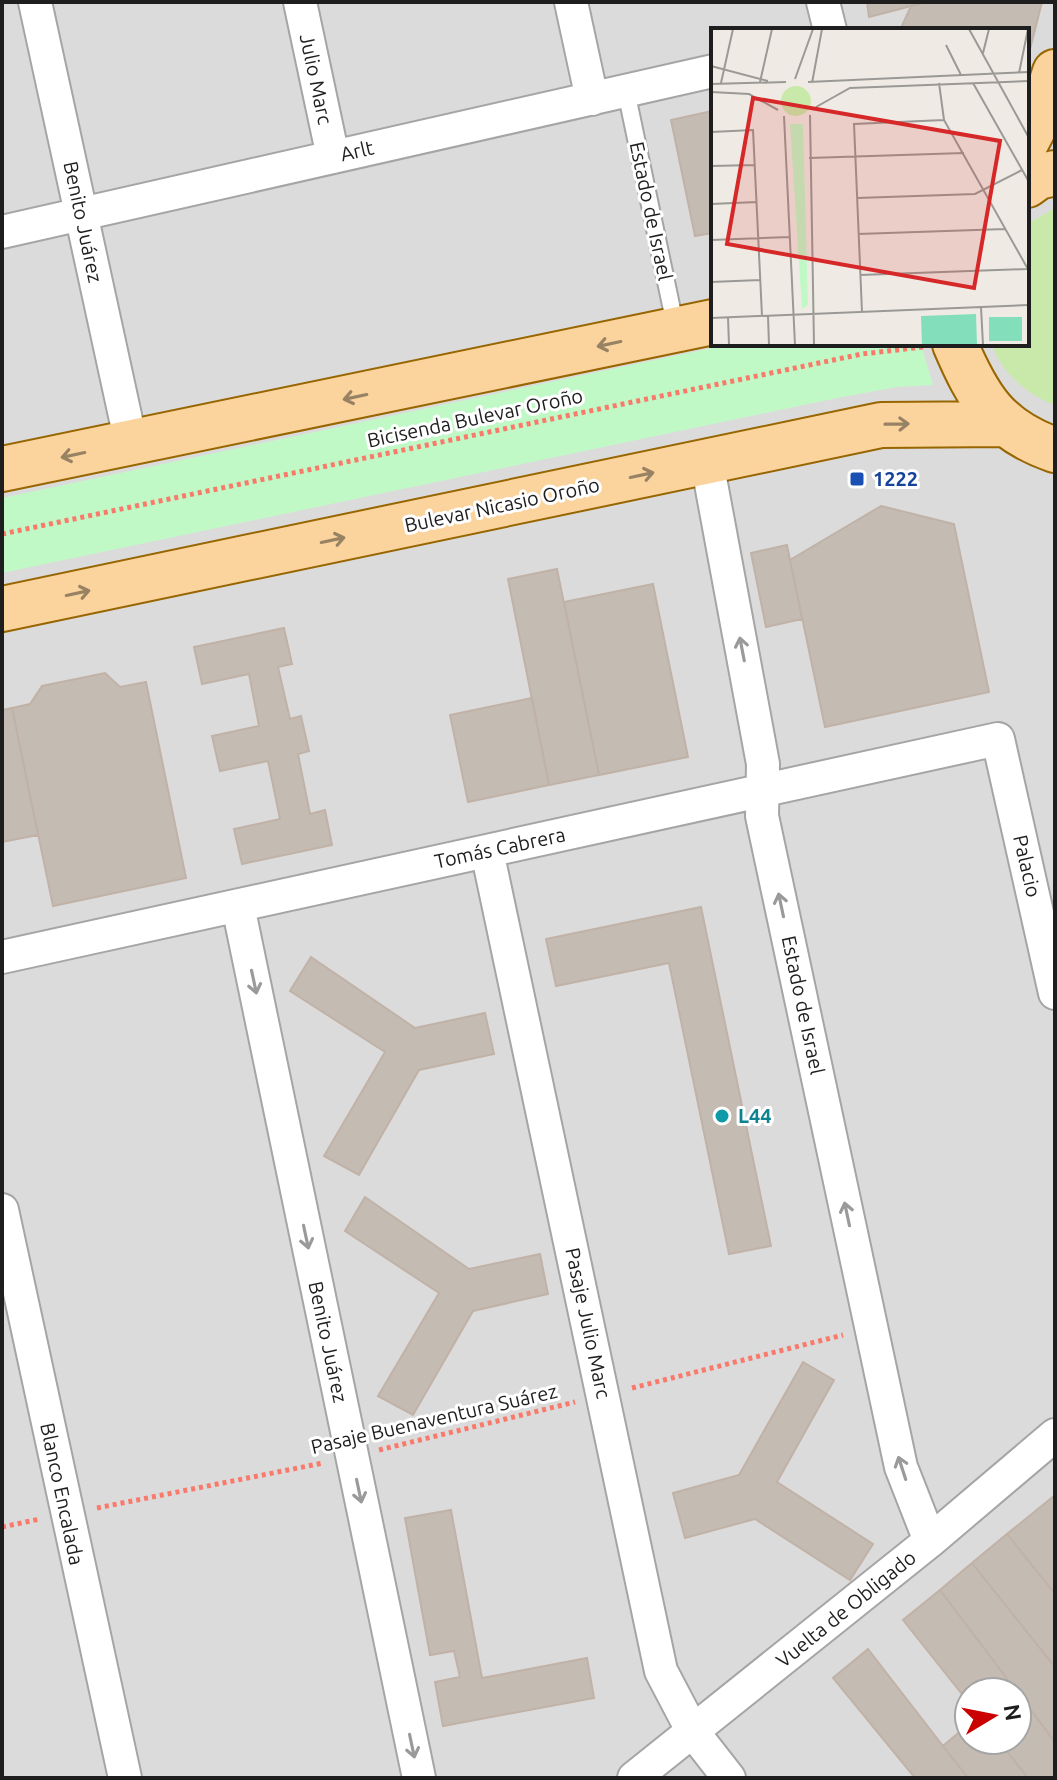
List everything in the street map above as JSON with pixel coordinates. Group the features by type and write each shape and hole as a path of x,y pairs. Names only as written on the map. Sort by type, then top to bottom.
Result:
{"main road":[{"path":"1029,137 1042,112 1055,72"},
{"path":"1029,184 1038,177 1055,173"},
{"path":"2,469 695,326"},
{"path":"956,346 974,388 1005,424 1034,442 1055,450"},
{"name":"Bulevar Nicasio Oroño","path":"2,609 881,425 1005,424"}],"street":[{"name":"Benito Juárez","path":"35,2 131,443"},
{"name":"Julio Marc","path":"300,2 333,157"},
{"path":"571,2 592,99"},
{"path":"823,2 830,28"},
{"name":"Arlt","path":"2,232 711,71"},
{"name":"Estado de Israel","path":"707,462 763,764 762,816 901,1467 930,1541"},
{"name":"Tomás Cabrera","path":"2,957 998,739"},
{"name":"Palacio","path":"998,739 1055,993"},
{"name":"Pasaje Julio Marc","path":"487,851 661,1671 693,1732 729,1778"},
{"name":"Benito Juárez","path":"238,906 419,1778"},
{"name":"Blanco Encalada","path":"2,1210 125,1778"},
{"name":"Vuelta de Obligado","path":"634,1778 930,1541 1055,1435"}],"lane":[{"name":"Estado de Israel","path":"626,91 695,326"}],"path":[{"name":"Bicisenda Bulevar Oroño","path":"2,534 862,354 936,346"},
{"name":"Pasaje Buenaventura Suárez","path":"2,1527 352,1457 871,1328"}],"shaded area":[{"path":"2,2 1055,2 1055,1778 2,1778"}],"green space":[{"path":"1055,208 1055,405 1035,396 1017,382 1002,364 993,346 1029,346 1029,223"},
{"path":"722,346 922,346 933,385 897,387 842,397 2,573 2,498"}],"building":[{"path":"867,2 927,2 869,17"},
{"path":"927,2 1042,2 1029,53 1029,28 901,28 911,6"},
{"path":"711,111 711,233 695,236 671,120"},
{"path":"881,506 954,524 989,692 825,727 790,560"},
{"path":"787,545 802,619 766,627 751,553"},
{"path":"557,569 599,775 549,785 508,579"},
{"path":"653,584 688,757 599,775 564,602"},
{"path":"284,628 292,664 278,667 290,719 301,716 309,751 298,754 310,814 325,810 332,845 242,864 234,829 280,819 268,761 220,771 212,736 259,726 249,674 202,684 194,647"},
{"path":"105,673 120,687 146,682 186,878 53,906 12,708 30,704 42,686"},
{"path":"532,698 549,785 468,802 450,715"},
{"path":"12,708 38,835 2,842 2,710"},
{"name":"L44","path":"701,907 771,1246 729,1254 669,963 556,986 546,939"},
{"path":"311,957 415,1028 485,1013 494,1054 419,1070 359,1175 324,1156 385,1052 290,991"},
{"path":"365,1197 469,1269 540,1254 548,1294 473,1311 413,1415 378,1396 439,1293 345,1231"},
{"path":"803,1362 834,1380 777,1482 873,1544 850,1580 755,1519 685,1538 673,1493 739,1475"},
{"path":"1055,1495 1055,1594 1007,1534"},
{"path":"451,1510 482,1678 587,1658 594,1698 443,1726 435,1682 460,1677 454,1651 430,1655 405,1518"},
{"path":"1007,1534 1055,1594 1055,1667 972,1563"},
{"path":"972,1563 1055,1667 1055,1742 1033,1713 1033,1676 1005,1676 940,1590"},
{"path":"940,1590 1005,1676 953,1676 953,1683 903,1620"},
{"path":"868,1649 968,1778 915,1778 833,1678"},
{"path":"1033,1713 1055,1742 1055,1778 1028,1778 1011,1756 1033,1756"},
{"path":"953,1738 953,1756 1011,1756 1028,1778 968,1778 943,1746"}],"place":[{"name":"1222","path":"857,479"},
{"name":"L44","path":"722,1116"}]}
